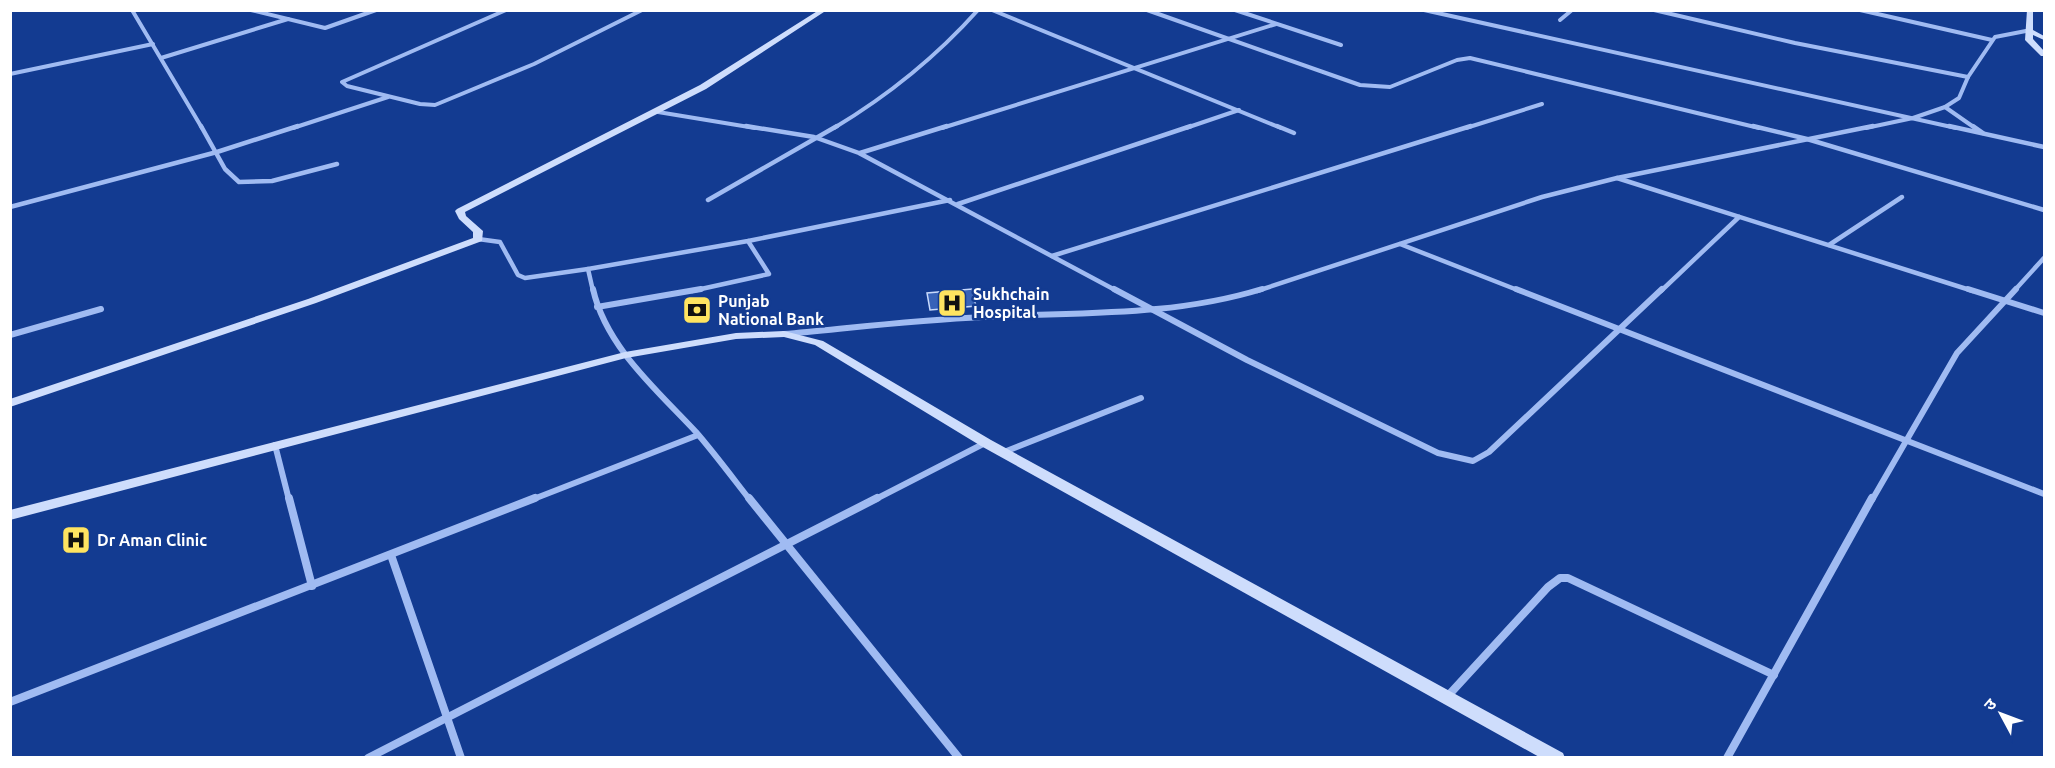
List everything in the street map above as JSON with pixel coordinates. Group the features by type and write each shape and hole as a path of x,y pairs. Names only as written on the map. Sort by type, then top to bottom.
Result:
{"street":[{"path":"132,10 217,152 222,165 240,183 264,182 337,164"},
{"path":"251,10 325,28 376,10"},
{"path":"506,10 342,82 347,86 427,105 448,101 587,39 642,10"},
{"path":"478,239 478,231 462,217 460,211 658,112 771,46 824,10"},
{"path":"708,200 882,99 960,33 978,10"},
{"path":"992,10 1294,133"},
{"path":"1147,10 1360,85 1390,87 1457,60 1470,58 1807,139 2044,210"},
{"path":"1234,10 1341,45"},
{"path":"1424,10 2044,147"},
{"path":"1560,20 1572,10"},
{"path":"1654,10 1795,43 1968,77"},
{"path":"1860,10 1992,40"},
{"path":"2030,10 2029,40 2044,54"},
{"path":"161,58 288,20"},
{"path":"859,153 1276,24"},
{"path":"2031,31 2044,38"},
{"path":"10,515 626,354 736,336 981,317 1150,311 1221,302 1353,261 1542,197 1617,178 1912,118 1945,107 1959,98 1968,77 1992,40 2005,33 2044,32"},
{"path":"10,74 153,44"},
{"path":"10,207 217,152 389,96"},
{"path":"1052,256 1542,104"},
{"path":"1945,107 1986,135"},
{"path":"958,204 1239,110"},
{"path":"658,112 814,137 859,153 958,204 1150,311 1438,453 1473,460 1489,452 1622,330 1739,217"},
{"path":"1617,178 2044,313"},
{"path":"1829,245 1902,197"},
{"path":"10,403 312,301 478,239 500,242 519,275 525,278 748,241 950,200"},
{"path":"597,307 741,282 769,274 748,241"},
{"path":"1400,244 2044,494"},
{"path":"1727,758 1905,440 1958,353 2044,258"},
{"path":"588,269 597,307 626,354 698,435 959,758"},
{"path":"10,335 101,309"},
{"path":"784,334 819,343 1003,453 1557,758"},
{"path":"1003,453 1141,398"},
{"path":"10,702 698,435"},
{"path":"368,758 986,443"},
{"path":"275,445 312,586"},
{"path":"391,555 461,758"},
{"path":"1446,698 1548,586 1560,578 1568,578 1773,675"}],"building":[{"path":"972,289 976,306 930,310 927,293"}],"place":[{"name":"Sukhchain Hospital","path":"952,303"},
{"name":"Punjab National Bank","path":"697,310"},
{"name":"Dr Aman Clinic","path":"76,540"}]}
